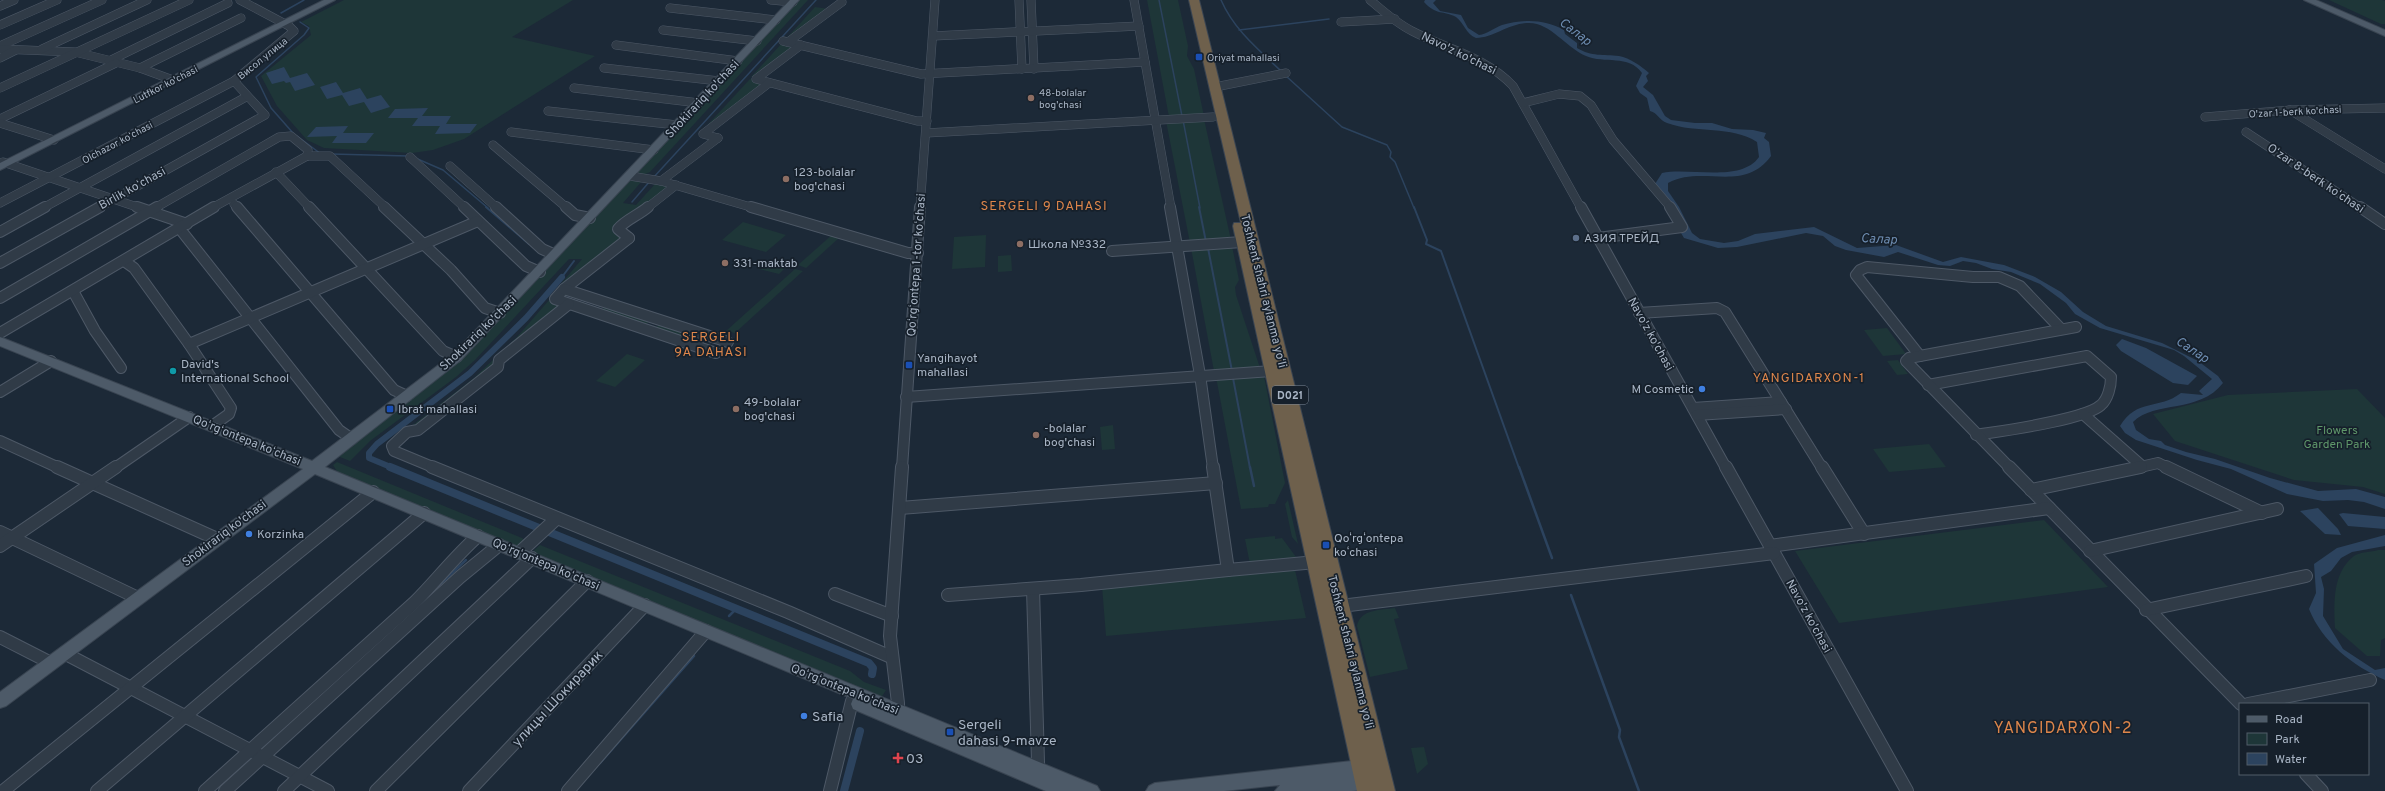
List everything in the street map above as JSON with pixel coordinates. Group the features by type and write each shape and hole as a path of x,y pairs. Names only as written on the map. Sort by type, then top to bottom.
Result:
{"highway":[{"name":"Toshkent shahri aylanma yoʻli","path":"1188,1 1215,87 1259,294 1272,372 1368,778 1385,791"},
{"name":"Toshkent shahri aylanma yoʻli","path":"1188,1 1242,242 1259,294 1340,606 1368,778"}],"main road":[{"name":"Lutfkor ko'chasi","path":"282,23 324,0"},
{"name":"Lutfkor ko'chasi","path":"3,164 282,23 331,0"},
{"path":"2308,0 2385,32"},
{"path":"2314,0 2343,14"},
{"name":"Shokirariq ko'chasi","path":"0,701 48,662 349,438 455,356 498,313 791,1"},
{"name":"Shokirariq ko'chasi","path":"537,271 551,253 630,176 652,150"},
{"name":"Qoʻrgʻontepa koʻchasi","path":"0,340 47,363 307,468 475,539 526,558 584,584 855,698 1036,768 1091,791"},
{"name":"Qoʻrgʻontepa koʻchasi","path":"0,348 47,363"},
{"name":"Qoʻrgʻontepa koʻchasi","path":"185,419 212,426 307,468"},
{"name":"Shokirariq ko'chasi","path":"0,694 64,653 135,597"},
{"name":"Qoʻrgʻontepa koʻchasi","path":"895,714 1065,791"},
{"path":"1154,791 1368,778"},
{"path":"1284,791 1368,778"}],"street":[{"path":"0,6 14,0"},
{"path":"0,25 56,0"},
{"path":"0,47 102,0"},
{"path":"40,50 146,0"},
{"path":"0,88 189,0"},
{"path":"241,0 282,23"},
{"path":"771,0 791,1"},
{"name":"Qoʻrgʻontepa 1-tor koʻchasi","path":"895,714 891,657 892,616 906,397 918,253 935,0"},
{"path":"1019,0 1019,32 1022,69"},
{"path":"1031,0 1034,68"},
{"path":"1134,0 1200,375 1228,570"},
{"name":"Navo'z ko'chasi","path":"1370,0 1410,30 1506,76 1523,103 1907,791"},
{"path":"842,2 785,41 921,74 1145,62"},
{"path":"0,119 228,3"},
{"path":"670,8 773,20"},
{"path":"140,68 241,18"},
{"path":"1341,22 1395,19"},
{"name":"Висол улица","path":"265,115 246,97 234,81 293,32 293,29 282,23"},
{"path":"933,36 1139,26"},
{"path":"663,30 754,40"},
{"path":"801,44 756,77 758,80 917,121 927,121"},
{"path":"616,46 736,60"},
{"path":"0,47 75,52 140,68 171,79"},
{"path":"0,58 18,49"},
{"path":"604,68 716,81"},
{"path":"1215,87 1284,73"},
{"name":"Olchazor koʻchasi","path":"0,203 234,81"},
{"path":"655,180 718,138 702,133 769,83"},
{"path":"574,88 696,102"},
{"path":"1523,103 1567,93 1580,96 1593,107 1613,140 1661,196 1682,227 1598,238"},
{"path":"0,232 246,97"},
{"name":"O'zar 1-berk ko'chasi","path":"2205,117 2290,110 2385,108"},
{"path":"2290,110 2385,169"},
{"path":"548,111 675,125"},
{"name":"Birlik koʻchasi","path":"0,263 112,199 265,115"},
{"path":"926,133 1213,117"},
{"path":"0,123 52,139"},
{"path":"511,132 652,150"},
{"name":"Oʻzar 8-berk koʻchasi","path":"2246,132 2385,224"},
{"path":"0,298 152,212 279,137 291,136 308,150 307,156"},
{"path":"493,145 575,215 587,218"},
{"path":"0,333 276,172 307,156 330,156 451,270 485,308 498,313"},
{"path":"410,157 526,266 537,271"},
{"path":"3,164 152,212 184,226 251,317 339,430 349,438"},
{"path":"450,166 542,249 551,253"},
{"path":"276,172 443,351 455,356"},
{"path":"630,176 676,185 908,253 918,253"},
{"path":"676,185 633,219 622,224 618,229 629,238 564,289 555,298 716,353"},
{"path":"234,204 394,390 405,395"},
{"path":"189,344 478,221"},
{"path":"1112,251 1242,242"},
{"path":"124,261 134,268 189,344 231,408 229,414 212,426"},
{"path":"1920,356 1856,275 1860,270 1867,267 1890,268 1973,277 1999,277 2020,286 2061,329"},
{"path":"564,289 728,342"},
{"path":"72,291 95,331 121,368"},
{"path":"569,304 499,360 498,368 418,430 409,430 392,446 396,453 556,519 733,589 891,657"},
{"path":"1640,313 1717,308 1724,310 1864,534"},
{"path":"2076,326 1909,358 1906,361 2146,610 2240,703"},
{"path":"1928,385 2087,356 2111,377 2112,384 2100,406 2083,414 1976,435"},
{"path":"0,392 47,363"},
{"path":"906,397 1200,375 1272,372"},
{"path":"1695,412 1783,405"},
{"path":"2083,414 2142,466"},
{"path":"0,546 185,419"},
{"path":"0,441 215,537"},
{"path":"2031,490 2158,463 2262,513"},
{"path":"900,508 1216,483"},
{"path":"3,791 370,494"},
{"path":"1340,606 1772,550 1864,534 2049,508"},
{"path":"2090,551 2278,509"},
{"path":"97,791 421,515"},
{"path":"284,791 526,558 536,536 556,519"},
{"path":"0,532 135,597"},
{"path":"205,791 415,602 475,539"},
{"path":"225,791 496,547"},
{"path":"948,595 1033,589 1316,562"},
{"path":"2146,610 2306,576"},
{"path":"376,791 584,584"},
{"path":"1033,589 1038,762 1036,768"},
{"path":"835,594 892,616"},
{"name":"улицы Шокирарик","path":"469,791 642,608"},
{"path":"568,791 703,634"},
{"path":"0,637 48,662"},
{"path":"64,653 328,791"},
{"path":"2253,703 2370,680"},
{"path":"830,791 855,698"},
{"path":"2307,775 2322,791"}],"green space":[{"path":"344,0 573,0 512,37 595,56 464,139 433,150 412,153 324,148 307,140 277,106 261,76 311,35 309,26 301,22"},
{"path":"798,0 808,0 650,172 641,176 635,175"},
{"path":"1147,0 1178,0 1188,46 1187,56 1194,69 1204,116 1169,117"},
{"path":"2329,0 2385,1 2385,24 2381,24"},
{"path":"815,7 829,9 784,42 796,45 750,78"},
{"path":"750,79 763,83 702,131"},
{"path":"1204,119 1231,240 1190,243 1166,121"},
{"path":"631,179 642,181 623,203 636,205 655,184 670,187 618,224 612,232 624,237 624,240 549,298 582,259 569,259 475,360 456,377 370,441 350,461 335,455 467,353"},
{"path":"743,222 786,235 766,252 722,240"},
{"path":"833,234 841,236 806,268 798,265"},
{"path":"986,235 985,267 952,269 954,237"},
{"path":"1232,246 1239,280 1235,287 1236,295 1260,368 1214,371 1191,248"},
{"path":"1011,255 1012,271 998,272 998,256"},
{"path":"767,262 786,267 779,274 759,269"},
{"path":"795,269 803,271 735,333 726,331"},
{"path":"550,299 564,305 493,363 496,367 422,423 409,428 474,378 517,337"},
{"path":"605,306 651,320 644,326 602,310"},
{"path":"661,323 696,334 689,340 654,329"},
{"path":"1887,328 1906,354 1883,356 1864,330"},
{"path":"627,354 645,360 615,387 596,381"},
{"path":"1898,360 1908,374 1897,375 1887,361"},
{"path":"1264,376 1285,483 1275,504 1269,504 1268,507 1241,509 1216,377"},
{"name":"Flowers Garden Park","path":"2357,389 2385,418 2385,494 2363,487 2294,480 2175,441 2153,414 2228,395"},
{"path":"1113,425 1115,449 1102,450 1100,427"},
{"path":"1929,444 1946,467 1889,472 1873,449"},
{"path":"337,462 522,538 526,541 521,546 513,546 338,473 333,465"},
{"path":"1288,500 1298,544 1292,537 1285,504"},
{"path":"2044,520 2108,587 1839,623 1795,551"},
{"path":"1275,536 1275,539 1282,538 1299,561 1250,564 1245,539"},
{"path":"540,545 850,671 864,682 886,690 881,698 531,553"},
{"path":"2378,550 2385,550 2385,638 2381,640 2380,656 2367,656 2335,628 2334,609 2336,589 2342,571 2354,556"},
{"path":"1295,570 1306,618 1106,636 1102,586"},
{"path":"1395,608 1399,618 1394,619 1408,669 1370,677 1357,626 1359,620 1362,616 1372,611"},
{"path":"1424,747 1428,764 1417,774 1411,748"}],"water":[{"name":"Салар","path":"1425,0 1436,0 1433,3 1440,11 1461,15 1468,28 1479,35 1502,25 1526,21 1542,22 1557,26 1564,30 1565,34 1577,43 1577,48 1582,51 1593,54 1623,57 1646,70 1649,73 1646,76 1648,81 1643,87 1653,95 1665,116 1671,120 1695,123 1712,123 1732,129 1753,130 1766,133 1764,138 1769,142 1771,156 1760,167 1748,174 1722,177 1695,176 1681,178 1668,183 1668,191 1679,207 1692,233 1700,239 1724,243 1738,241 1755,234 1814,227 1857,248 1896,245 1943,262 1961,257 2004,265 2035,277 2061,292 2083,312 2106,326 2162,343 2198,361 2218,376 2223,383 2213,393 2202,399 2142,415 2133,422 2136,430 2149,439 2161,441 2165,445 2215,459 2270,478 2318,491 2356,489 2385,497 2385,509 2364,502 2348,500 2323,501 2287,494 2231,469 2197,460 2136,440 2125,433 2120,426 2134,411 2173,398 2181,393 2203,395 2199,391 2212,379 2184,356 2174,350 2100,328 2075,314 2066,303 2040,284 2011,272 1992,269 1976,263 1963,261 1950,266 1938,265 1898,252 1884,257 1846,250 1835,246 1823,236 1806,233 1737,247 1718,248 1684,238 1681,233 1686,230 1655,184 1662,173 1728,172 1740,170 1751,165 1759,157 1757,142 1736,133 1690,128 1664,122 1655,113 1650,111 1647,98 1640,93 1636,86 1642,73 1637,67 1630,63 1586,56 1571,47 1551,31 1537,24 1529,23 1515,25 1489,36 1476,38 1467,31 1456,17 1436,11 1424,2"},
{"path":"284,67 290,78 307,73 315,85 295,91 290,82 286,83 284,81 272,84 266,73"},
{"path":"336,82 343,93 360,88 367,99 381,95 390,107 371,113 364,102 349,106 342,95 327,99 320,87"},
{"path":"428,108 422,116 451,116 446,124 477,124 470,133 435,134 440,126 412,126 418,118 388,118 395,109"},
{"path":"348,126 343,133 374,133 366,143 332,143 337,136 307,137 316,127"},
{"path":"2122,339 2146,348 2197,376 2188,385 2173,383 2121,351 2116,345"},
{"path":"2318,508 2338,529 2341,535 2325,534 2300,511"},
{"path":"2343,513 2385,517 2385,529 2348,526 2339,514"},
{"path":"2385,535 2385,546 2352,552 2341,558 2331,571 2321,577 2324,589 2323,616 2343,649 2375,670 2385,668 2385,680 2361,668 2340,652 2322,632 2309,609 2316,593 2314,564 2337,548"}],"waterway":[{"path":"281,13 304,0"},
{"path":"653,178 816,0"},
{"path":"1159,0 1182,116"},
{"path":"1221,0 1226,11 1240,30"},
{"path":"1240,30 1329,19"},
{"path":"293,133 271,108 256,77 304,35 309,28 300,22"},
{"path":"1240,30 1282,72"},
{"path":"1286,76 1342,127 1387,145 1391,152 1390,157 1395,162 1414,208"},
{"path":"1183,120 1200,208"},
{"path":"297,136 321,154"},
{"path":"331,154 409,156"},
{"path":"413,157 443,170 488,208"},
{"path":"632,202 650,181"},
{"path":"486,207 529,244"},
{"path":"1199,207 1206,242"},
{"path":"1414,207 1427,240 1426,244 1441,251 1519,468"},
{"path":"1208,248 1232,371"},
{"path":"562,277 574,261"},
{"path":"393,468 369,458 369,453 377,444 470,373 526,318 562,277"},
{"path":"1233,378 1250,468"},
{"path":"390,467 869,663 873,668 872,674"},
{"path":"1250,467 1254,486"},
{"path":"1519,467 1552,558"},
{"path":"438,586 466,560"},
{"path":"1571,595 1620,730 1619,737 1639,791"},
{"path":"729,616 736,609"},
{"path":"600,763 694,656"},
{"path":"844,791 860,731"}],"place":[{"name":"Oriyat mahallasi","path":"1199,57"},
{"name":"48-bolalar bog'chasi","path":"1031,98"},
{"name":"123-bolalar bog'chasi","path":"786,179"},
{"name":"АЗИЯ ТРЕЙД","path":"1576,238"},
{"name":"Школа №332","path":"1020,244"},
{"name":"331-maktab","path":"725,263"},
{"name":"Yangihayot mahallasi","path":"909,365"},
{"name":"David's International School","path":"173,371"},
{"name":"M Cosmetic","path":"1702,389"},
{"name":"Ibrat mahallasi","path":"390,409"},
{"name":"49-bolalar bog'chasi","path":"736,409"},
{"name":"-bolalar bog'chasi","path":"1036,435"},
{"name":"Korzinka","path":"249,534"},
{"name":"Qoʻrgʻontepa koʻchasi","path":"1326,545"},
{"name":"Safia","path":"804,716"},
{"name":"Sergeli dahasi 9-mavze","path":"950,732"},
{"name":"03","path":"898,758"}],"district":[{"name":"SERGELI 9 DAHASI","path":"1044,205"},
{"name":"SERGELI 9A DAHASI","path":"711,344"},
{"name":"YANGIDARXON-1","path":"1809,377"},
{"name":"YANGIDARXON-2","path":"2063,727"}]}
